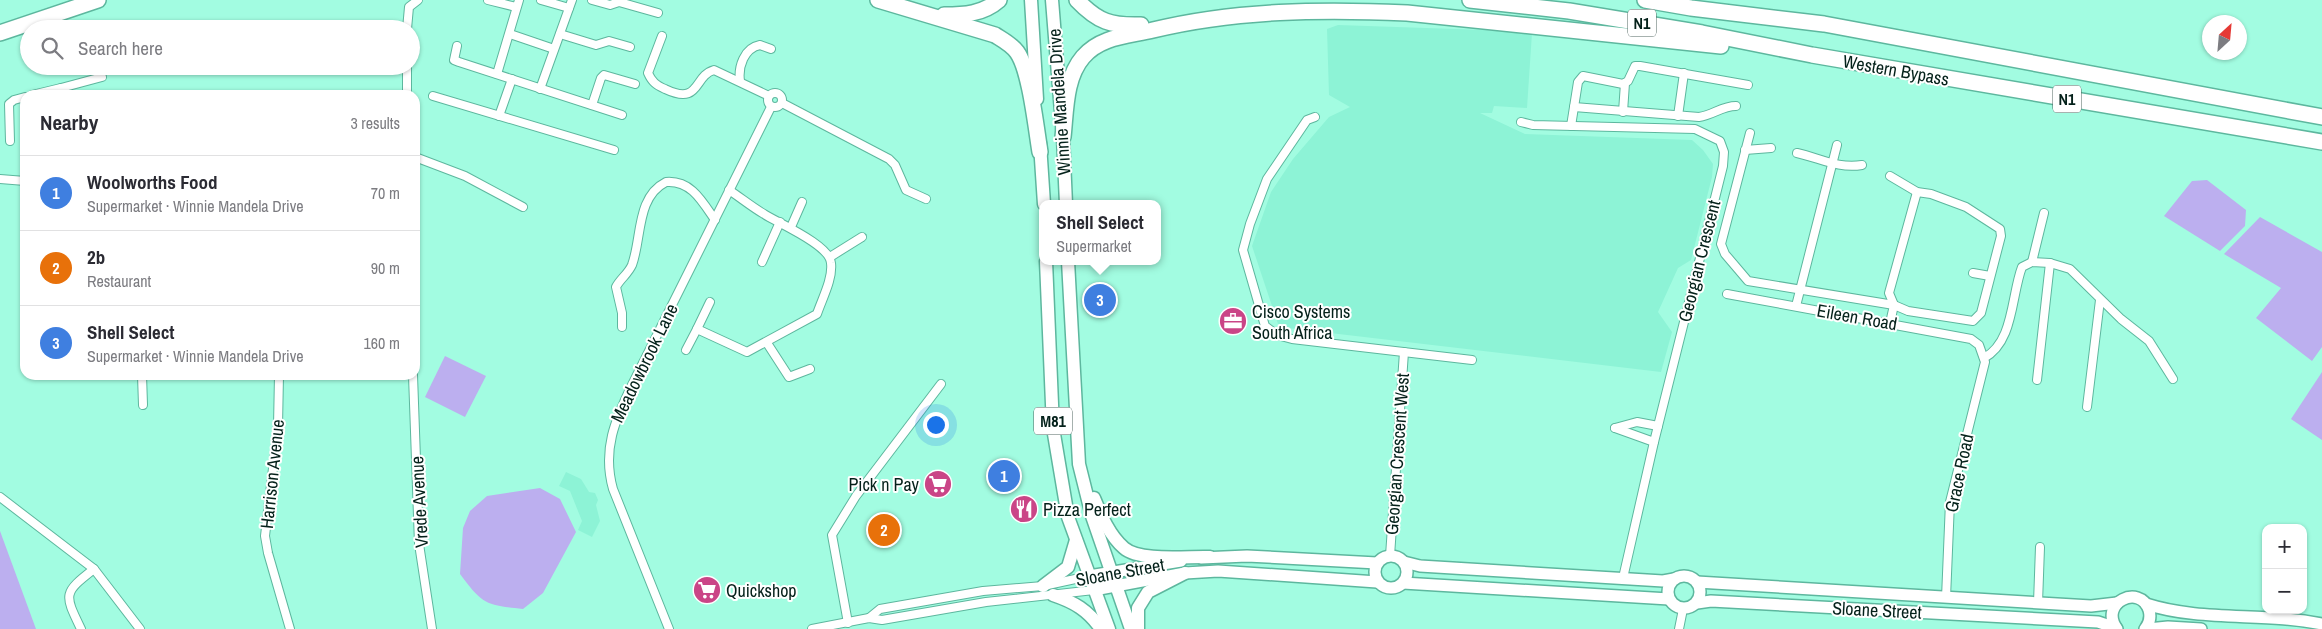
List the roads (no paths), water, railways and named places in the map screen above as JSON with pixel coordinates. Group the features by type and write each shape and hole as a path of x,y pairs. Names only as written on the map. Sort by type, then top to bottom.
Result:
{"highway":[{"path":"39,20 98,0"},
{"path":"878,0 995,35 1008,42 1018,53 1030,95 1040,152"},
{"path":"927,14 972,14 986,10 999,0"},
{"path":"1077,0 1090,12 1109,24 1167,26"},
{"name":"Western Bypass","path":"1470,0 1579,12 1702,33 1812,55 2322,142"},
{"name":"Western Bypass","path":"1645,0 1690,8 1824,24 2322,117"},
{"path":"1690,0 1824,24"},
{"path":"1063,137 1070,82 1076,66 1083,56 1101,43 1110,39 1167,26 1239,16 1307,11 1406,13 1812,55"},
{"path":"0,33 20,26"}],"main road":[{"name":"Winnie Mandela Drive","path":"1031,0 1044,200"},
{"name":"Winnie Mandela Drive","path":"1052,0 1063,137 1066,200"},
{"name":"M81","path":"1046,265 1053,428 1068,517 1109,629"},
{"name":"M81","path":"1068,265 1078,464 1092,516 1131,629"},
{"path":"1078,464 1101,515 1111,533 1124,548 1144,556 1210,557"},
{"path":"1043,586 1068,567 1076,538"},
{"path":"1138,629 1138,608 1148,592 1185,573"},
{"path":"1053,595 1071,602 1090,614 1101,629"}],"street":[{"path":"408,20 409,7 418,0"},
{"path":"488,0 518,4 497,74"},
{"path":"541,0 569,8"},
{"path":"540,89 572,0"},
{"path":"592,0 610,5 619,2 658,13"},
{"path":"510,34 554,49"},
{"path":"560,34 596,46 609,41 630,47"},
{"path":"662,36 648,73 657,85 672,92 685,95 694,90 708,73 714,70 769,96"},
{"path":"740,81 739,67 750,50 760,45 771,49"},
{"path":"457,46 454,60 622,115"},
{"path":"1623,112 1625,83 1635,66 1748,85"},
{"path":"1678,116 1684,73"},
{"path":"407,75 407,90"},
{"path":"592,105 601,78 604,75 635,84"},
{"path":"1571,126 1578,82 1583,76 1625,83"},
{"path":"66,90 102,77"},
{"path":"499,116 512,79"},
{"path":"772,93 779,94 783,98 782,103 777,108 772,107 768,102 769,96 772,93"},
{"path":"433,96 614,150"},
{"path":"10,140 9,104 20,98"},
{"path":"782,103 888,158 895,165 906,190 926,199"},
{"path":"1574,107 1699,117 1710,115 1726,106 1736,106"},
{"name":"Meadowbrook Lane","path":"669,629 613,489 609,475 610,440 614,423 624,400 772,107"},
{"name":"Georgian Crescent West","path":"1315,117 1307,120 1267,179 1246,236 1244,259 1261,315 1270,331 1283,337 1472,360"},
{"name":"Georgian Crescent","path":"1521,122 1571,126 1695,129 1720,141 1724,152 1723,166 1654,442 1623,578"},
{"path":"1750,133 1721,240 1722,249 1750,282 1894,304 1908,311 1973,321 1981,313 2001,236 1997,226 1966,207 1931,194 1916,192 1890,176"},
{"path":"1796,306 1837,145"},
{"path":"1745,150 1758,147 1771,148"},
{"path":"1797,152 1832,165 1862,166"},
{"path":"420,160 465,176 523,207"},
{"path":"0,180 20,180"},
{"path":"622,328 622,313 616,287 632,266 644,209 652,193 666,182 683,184 700,197 715,220"},
{"path":"729,190 790,227 830,258"},
{"path":"1890,323 1894,304 1889,293 1916,192"},
{"path":"790,227 802,202"},
{"path":"2032,262 2044,213"},
{"path":"762,262 780,222"},
{"path":"830,258 862,238"},
{"path":"697,330 747,352 767,343 817,314 830,275 830,258"},
{"path":"1984,358 1998,348 2004,334 2024,265 2032,262 2050,263 2070,268 2087,283 2100,300 2149,341 2173,379"},
{"path":"2037,380 2050,263"},
{"path":"1973,273 1990,276"},
{"name":"Eileen Road","path":"1727,294 1971,339 1982,349"},
{"path":"2087,407 2100,300"},
{"path":"686,350 710,302"},
{"path":"767,343 789,377 810,369"},
{"name":"Grace Road","path":"1946,598 1950,502 1984,358 1982,349"},
{"name":"Georgian Crescent West","path":"1390,556 1404,352"},
{"path":"142,380 142,406"},
{"name":"Harrison Avenue","path":"279,380 278,426 265,536 268,553 290,629"},
{"name":"Vrede Avenue","path":"413,380 420,544 432,629"},
{"path":"848,623 832,535 856,496 941,384"},
{"path":"1654,442 1615,428 1637,422 1658,426"},
{"path":"0,497 94,569 140,629"},
{"path":"2040,547 2037,603 2040,611 2058,620"},
{"name":"Sloane Street","path":"869,618 880,609 983,591 1043,586 1111,572 1210,557 1247,556 1377,564"},
{"path":"1404,562 1408,573 1404,583 1399,587 1388,589 1377,582 1374,572 1377,564 1380,559 1390,556 1420,566 1663,581 1684,575 1698,582 1701,593 1697,603 1683,608 1674,606 1669,599 1668,588 1674,579"},
{"path":"81,629 68,597 72,588 94,569"},
{"name":"Sloane Street","path":"812,629 869,618 882,620 986,602 1116,587 1185,573 1248,572 1377,582"},
{"name":"Sloane Street","path":"1698,582 2077,606 2117,603 2124,598 2134,597 2146,604"},
{"path":"1404,583 1669,599"},
{"path":"1946,598 1949,607 1993,612 2005,617"},
{"name":"Sloane Street","path":"1697,603 1711,601 2098,622 2117,628"},
{"path":"2117,603 2112,612 2117,628"},
{"path":"2146,604 2173,612 2298,620 2322,624"},
{"path":"2146,604 2150,614 2146,629 2201,629"},
{"path":"2077,606 2082,622"},
{"path":"1679,629 1683,608"}],"place":[{"name":"Shell Select","path":"1100,300"},
{"name":"Cisco Systems South Africa","path":"1233,321"},
{"name":"Woolworths Food","path":"1004,476"},
{"name":"Pick n Pay","path":"938,484"},
{"name":"Pizza Perfect","path":"1024,509"},
{"name":"2b","path":"884,530"},
{"name":"Quickshop","path":"707,590"}]}
